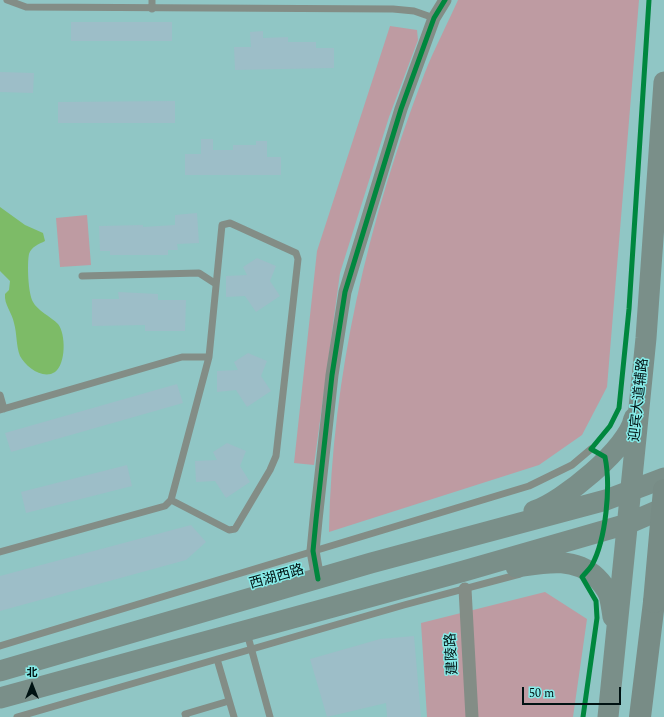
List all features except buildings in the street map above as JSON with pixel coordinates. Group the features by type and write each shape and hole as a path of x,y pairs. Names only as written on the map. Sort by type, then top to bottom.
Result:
{"highway":[{"path":"640,717 654,602 664,490"}],"main road":[{"name":"迎宾大道辅路","path":"608,717 646,338 664,82"},
{"path":"387,559 544,508 571,490 598,467 621,444 633,425 646,338"},
{"name":"西湖西路","path":"0,671 387,559 606,500 664,478"},
{"path":"0,698 249,640 332,607 627,524 664,508"},
{"path":"332,607 464,582 510,568 552,562 574,564 589,571 601,583 609,594 616,632"}],"street":[{"path":"318,579 313,551 332,375 345,292 401,109 434,18 444,0"},
{"name":"建陵路","path":"464,582 472,717"}],"lane":[{"path":"7,0 26,7 152,9 393,9 414,11 434,18"},
{"path":"152,0 152,9"},
{"path":"0,552 165,506 171,500 176,486 209,357 222,225 230,223 296,253 298,259 276,456 270,470 235,529 229,530 171,500"},
{"path":"82,276 199,273 216,284"},
{"path":"0,395 2,410 182,357 209,357"},
{"path":"0,646 529,486 572,465 591,449"},
{"path":"17,717 217,659 249,640 464,582 545,567 566,568 582,577"},
{"path":"249,640 270,717"},
{"path":"217,659 234,717"},
{"path":"186,717 185,714 229,701"},
{"path":"43,709 45,717"}],"shaded area":[{"path":"458,0 639,0 607,387 582,435 539,465 329,532 337,415 357,299 370,242 404,130 428,65"},
{"path":"390,26 417,30 418,40 389,117 340,273 314,465 294,463 317,251"},
{"path":"0,207 25,225 43,233 45,241 33,248 29,254 28,278 33,302 38,308 58,324 61,329 64,349 63,356 59,368 50,374 35,371 26,364 20,356 12,315 5,298 5,294 9,290 10,281 0,271"},
{"path":"87,215 91,265 60,267 56,218"},
{"path":"545,592 587,619 573,717 427,717 421,623"}],"cycle path":[{"path":"318,579 313,551 332,375 345,292 401,109 434,18 445,0"},
{"path":"583,717 597,618 596,601 582,577 592,565 597,554 604,527 607,497 607,469 605,457 591,449 610,426 619,408 629,309 649,0"}]}
